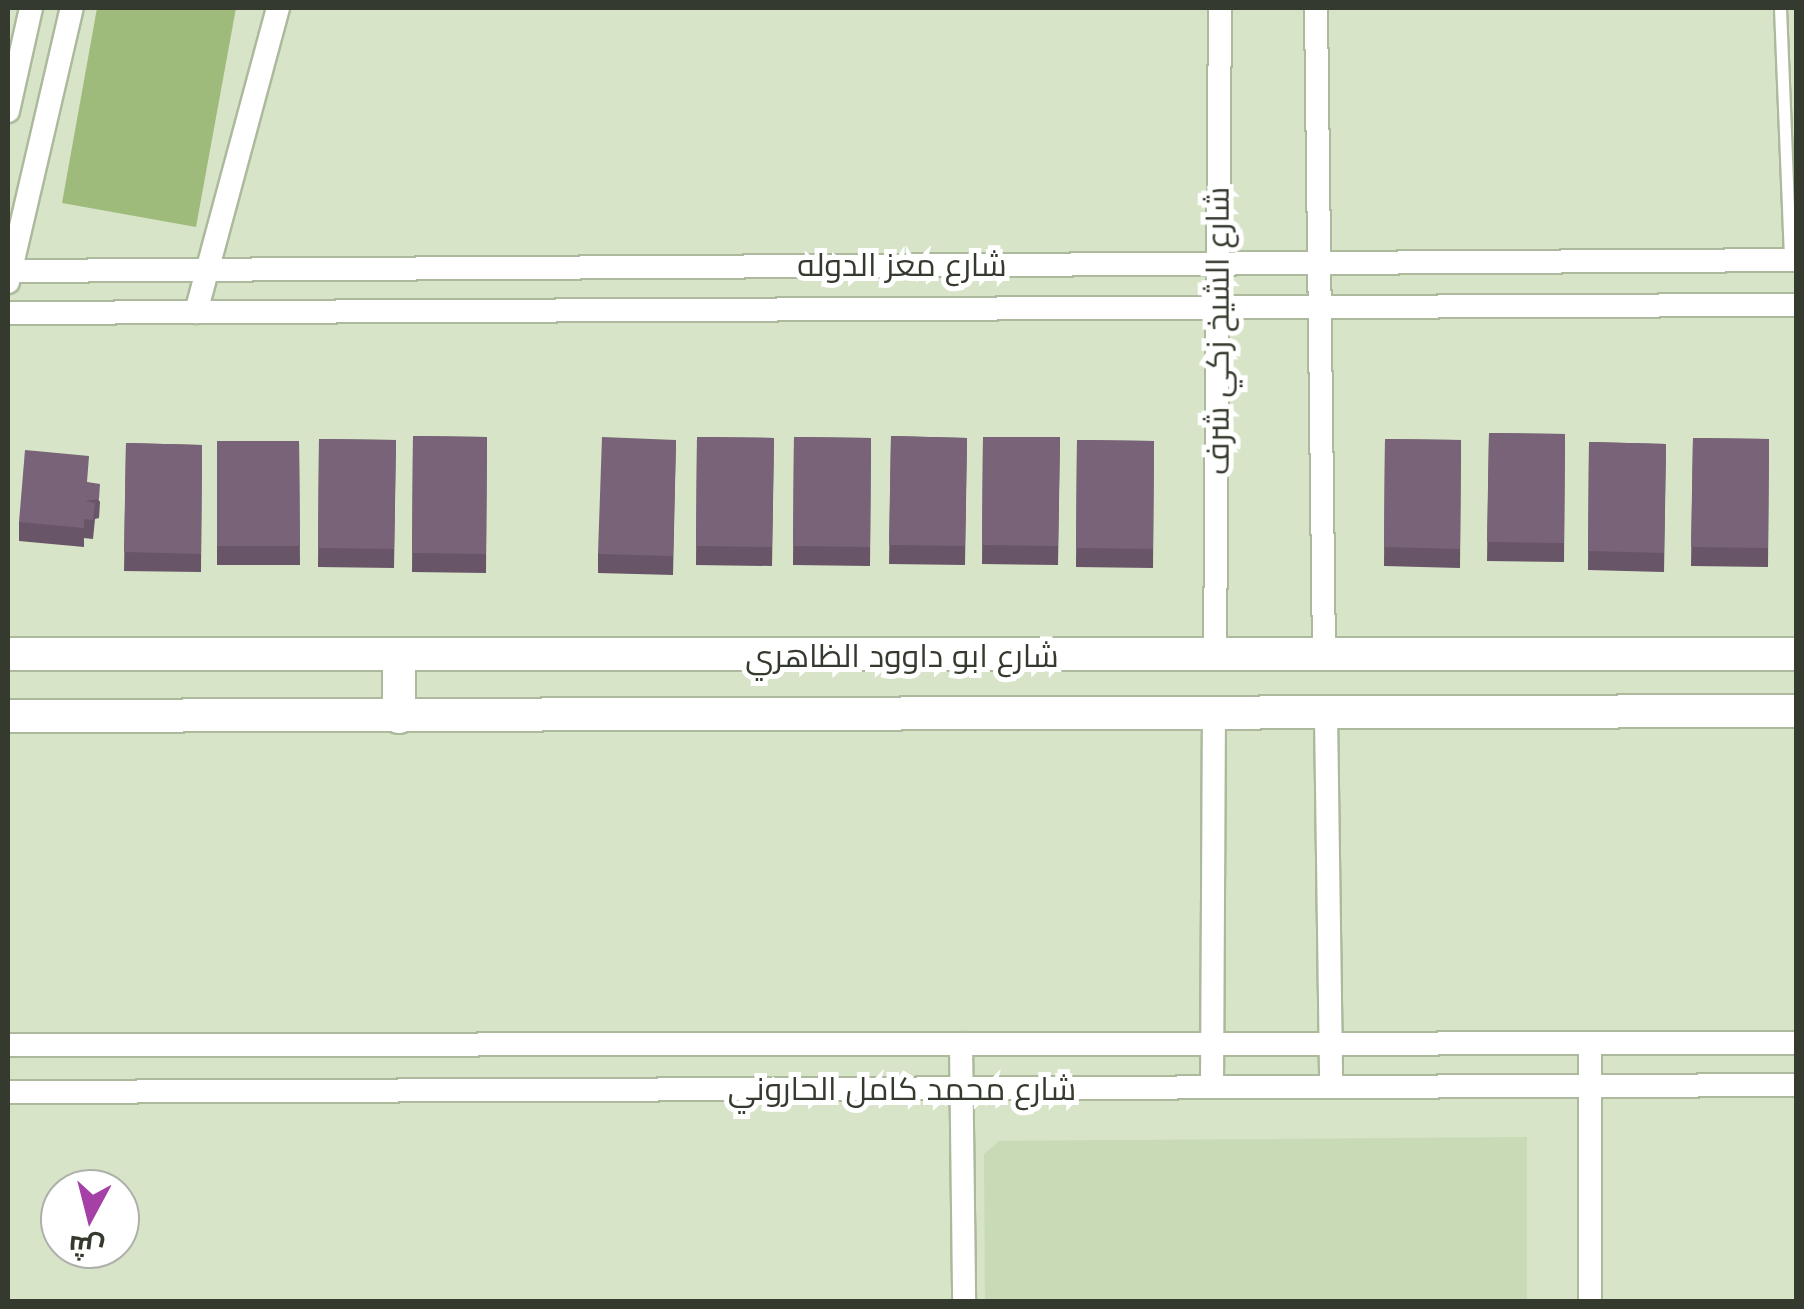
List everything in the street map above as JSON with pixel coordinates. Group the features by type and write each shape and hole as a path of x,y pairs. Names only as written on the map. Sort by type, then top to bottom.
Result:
{"street":[{"path":"8,111 30,8"},
{"path":"8,274 72,8"},
{"path":"196,312 278,8"},
{"name":"شارع الشيخ زكي شرف","path":"1215,655 1220,8"},
{"path":"1316,8 1324,655"},
{"name":"شارع معز الدوله","path":"8,274 1793,260"},
{"name":"شارع معز الدوله","path":"8,312 1796,305"},
{"name":"شارع ابو داوود الظاهري","path":"8,654 1796,654"},
{"path":"399,657 399,718"},
{"name":"شارع ابو داوود الظاهري","path":"8,716 1796,712"},
{"path":"1212,1088 1214,714"},
{"path":"1326,714 1330,1087"},
{"path":"1590,1043 1590,1302"},
{"name":"شارع محمد كامل الحاروني","path":"8,1045 1796,1043"},
{"path":"961,1044 964,1302"},
{"name":"شارع محمد كامل الحاروني","path":"8,1092 1796,1085"}],"lane":[{"path":"1780,8 1793,260"}],"shaded area":[{"path":"1527,1137 1527,1301 985,1301 984,1154 999,1141"}],"green space":[{"path":"97,8 236,8 196,227 62,203"}],"building":[{"path":"1489,433 1565,434 1564,543 1487,542"},
{"path":"413,436 487,437 486,554 412,553"},
{"path":"891,436 967,438 965,546 889,545"},
{"path":"602,437 676,440 673,556 598,554"},
{"path":"697,437 774,438 772,547 696,546"},
{"path":"794,437 871,438 870,547 793,546"},
{"path":"983,437 1060,437 1058,546 982,545"},
{"path":"1693,438 1769,439 1768,548 1691,547"},
{"path":"319,439 396,440 394,549 318,548"},
{"path":"1385,439 1461,440 1460,549 1384,547"},
{"path":"1077,440 1154,441 1153,549 1076,548"},
{"path":"217,441 299,441 300,546 217,546"},
{"path":"1589,442 1666,444 1664,553 1588,551"},
{"path":"126,443 202,445 201,554 124,552"},
{"path":"25,450 89,456 87,482 100,484 99,499 85,501 95,503 93,520 84,519 84,528 19,522"}]}
